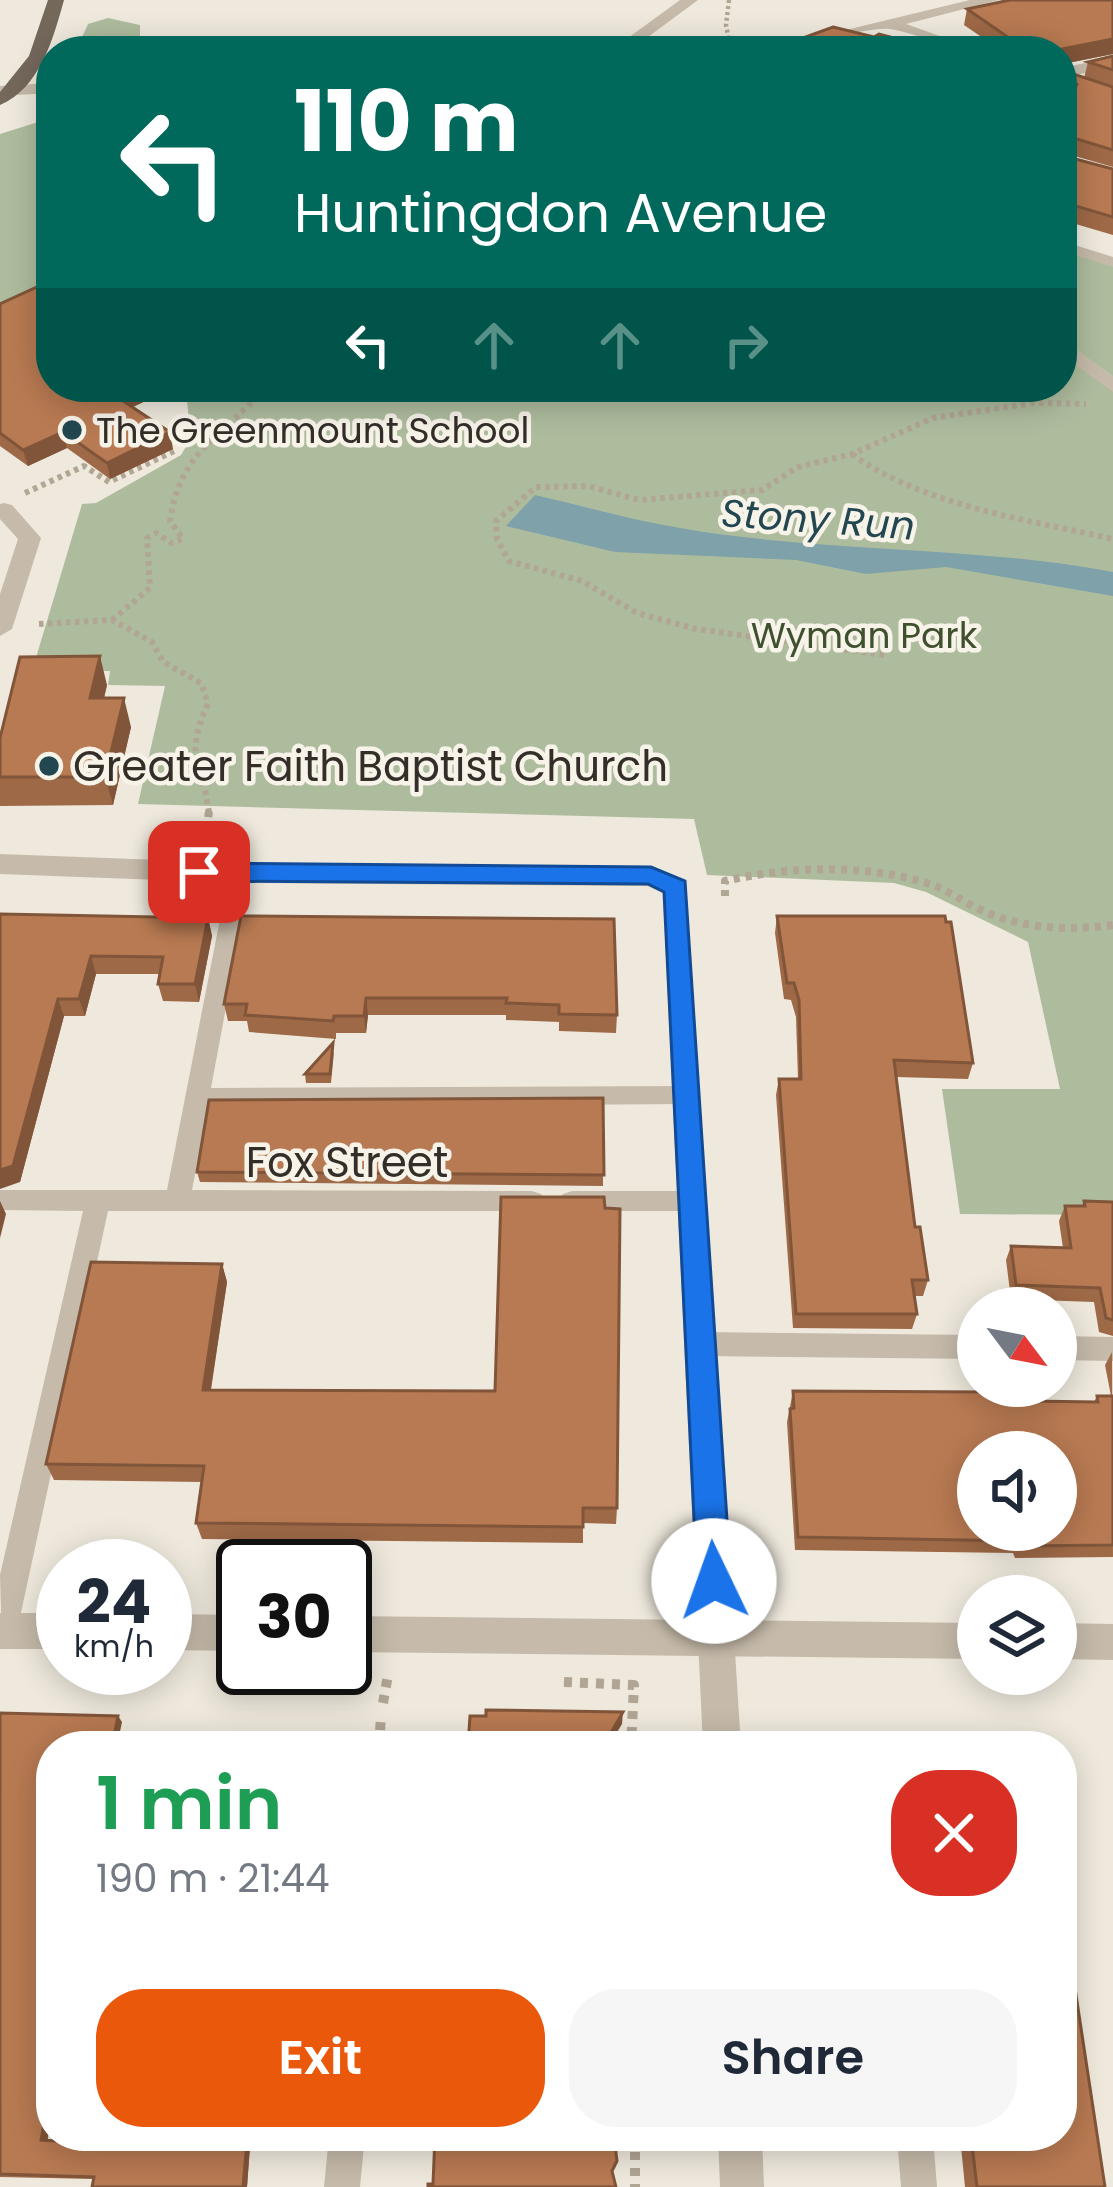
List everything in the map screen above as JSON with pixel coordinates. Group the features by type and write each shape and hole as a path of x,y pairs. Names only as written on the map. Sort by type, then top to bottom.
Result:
{"main road":[{"path":"45,36 56,0"},
{"path":"5,94 36,60"}],"street":[{"path":"639,36 690,0"},
{"path":"828,36 991,0"},
{"path":"884,22 927,36"},
{"path":"1077,72 1113,62"},
{"path":"5,94 36,90"},
{"path":"1077,357 1113,386"},
{"path":"1,620 30,538 7,512"},
{"path":"0,864 240,873 651,876 670,881 678,896 721,1731"},
{"path":"1,1631 36,1631"},
{"path":"372,1634 957,1641"},
{"path":"1077,1641 1113,1642"},
{"path":"741,2151 742,2187"}],"lane":[{"path":"1077,251 1113,262"},
{"path":"178,1200 240,873"},
{"path":"201,1098 688,1095"},
{"name":"Fox Street","path":"0,1200 694,1201"},
{"path":"1,1631 98,1201"},
{"path":"701,1344 957,1347"},
{"path":"1077,1348 1113,1349"},
{"path":"343,2187 346,2151"},
{"path":"916,2151 919,2187"}],"path":[{"path":"728,36 729,0"},
{"path":"112,620 150,588 148,538 152,533 171,543 183,538 170,520 187,469 217,429 238,418 252,402"},
{"path":"884,655 827,642 743,638 639,614 575,578 529,574 508,560 495,537 496,521 536,487 588,485 639,500 762,490 798,467 852,454 898,432 968,411 1099,404"},
{"path":"7,512 84,466 109,482 174,451"},
{"path":"852,454 862,465 907,482 1113,539"},
{"path":"39,624 112,620 152,642 164,662 201,683 207,693 203,718 193,734 193,752 212,817 199,872"},
{"path":"725,896 724,880 747,874 889,876 930,883 974,907 1028,926 1113,926"},
{"path":"632,1731 634,1685"},
{"path":"380,1731 382,1716"},
{"path":"635,2151 635,2187"}],"green space":[{"path":"108,18 140,25 140,36 83,36 88,24"},
{"path":"36,123 36,305 0,317 0,134"},
{"name":"Wyman Park","path":"1077,254 1113,265 1113,1215 960,1214 942,1089 1060,1089 1028,942 926,892 894,883 707,875 694,819 138,804 165,686 108,685 110,671 32,671 82,504 96,503 181,455 191,438 187,402 1077,402"}],"water":[{"path":"535,495 643,521 734,536 1005,557 1113,572 1113,596 946,567 866,574 796,560 615,552 506,526"}],"building":[{"path":"1010,0 1113,0 1113,39 1077,46 1077,36 1006,36 967,9"},
{"path":"833,27 870,36 808,36"},
{"path":"1113,56 1113,70 1088,62"},
{"path":"1077,75 1113,87 1113,150 1077,139"},
{"path":"1077,159 1113,169 1113,217 1077,206"},
{"name":"The Greenmount School","path":"36,287 36,402 125,402 170,432 107,463 63,432 23,450 0,433 0,304"},
{"path":"100,656 90,698 124,698 105,777 0,777 0,738 20,657"},
{"path":"0,914 208,918 195,984 158,984 163,957 91,956 79,999 58,999 13,1166 0,1170"},
{"path":"241,916 614,919 617,1015 559,1014 559,1005 506,1003 507,998 366,998 364,1016 334,1016 333,1021 245,1015 247,1004 224,1004"},
{"path":"777,916 945,916 951,922 973,1063 894,1060 915,1227 920,1227 928,1280 912,1280 917,1314 796,1314 779,1079 801,1079 799,1000 794,983 787,983"},
{"path":"333,1043 330,1074 305,1074"},
{"path":"603,1098 604,1175 197,1172 209,1100"},
{"path":"501,1197 604,1197 605,1208 620,1209 617,1508 583,1508 583,1527 196,1523 204,1466 46,1464 91,1262 222,1264 203,1390 495,1391"},
{"path":"1084,1201 1113,1202 1113,1320 1106,1318 1100,1288 1016,1285 1011,1246 1071,1248 1065,1206 1085,1206"},
{"path":"793,1391 957,1392 957,1407 1077,1407 1077,1402 1113,1396 1113,1545 1077,1545 1077,1431 957,1431 957,1540 798,1537 790,1409 794,1408"},
{"path":"486,1710 623,1712 612,1731 469,1731 470,1716 486,1716"},
{"path":"0,1713 118,1716 115,1731 36,1731 36,2151 246,2151 243,2187 92,2187 94,2177 0,2174"},
{"path":"1077,2001 1105,2187 977,2187 973,2151 1077,2151"},
{"path":"434,2151 616,2151 612,2171 616,2187 428,2187 433,2184"}],"place":[{"name":"The Greenmount School","path":"72,430"},
{"name":"Greater Faith Baptist Church","path":"49,766"}],"route":[{"path":"199,872 651,876 676,887 714,1581"}],"water label":[{"name":"Stony Run","path":"818,519"}]}
